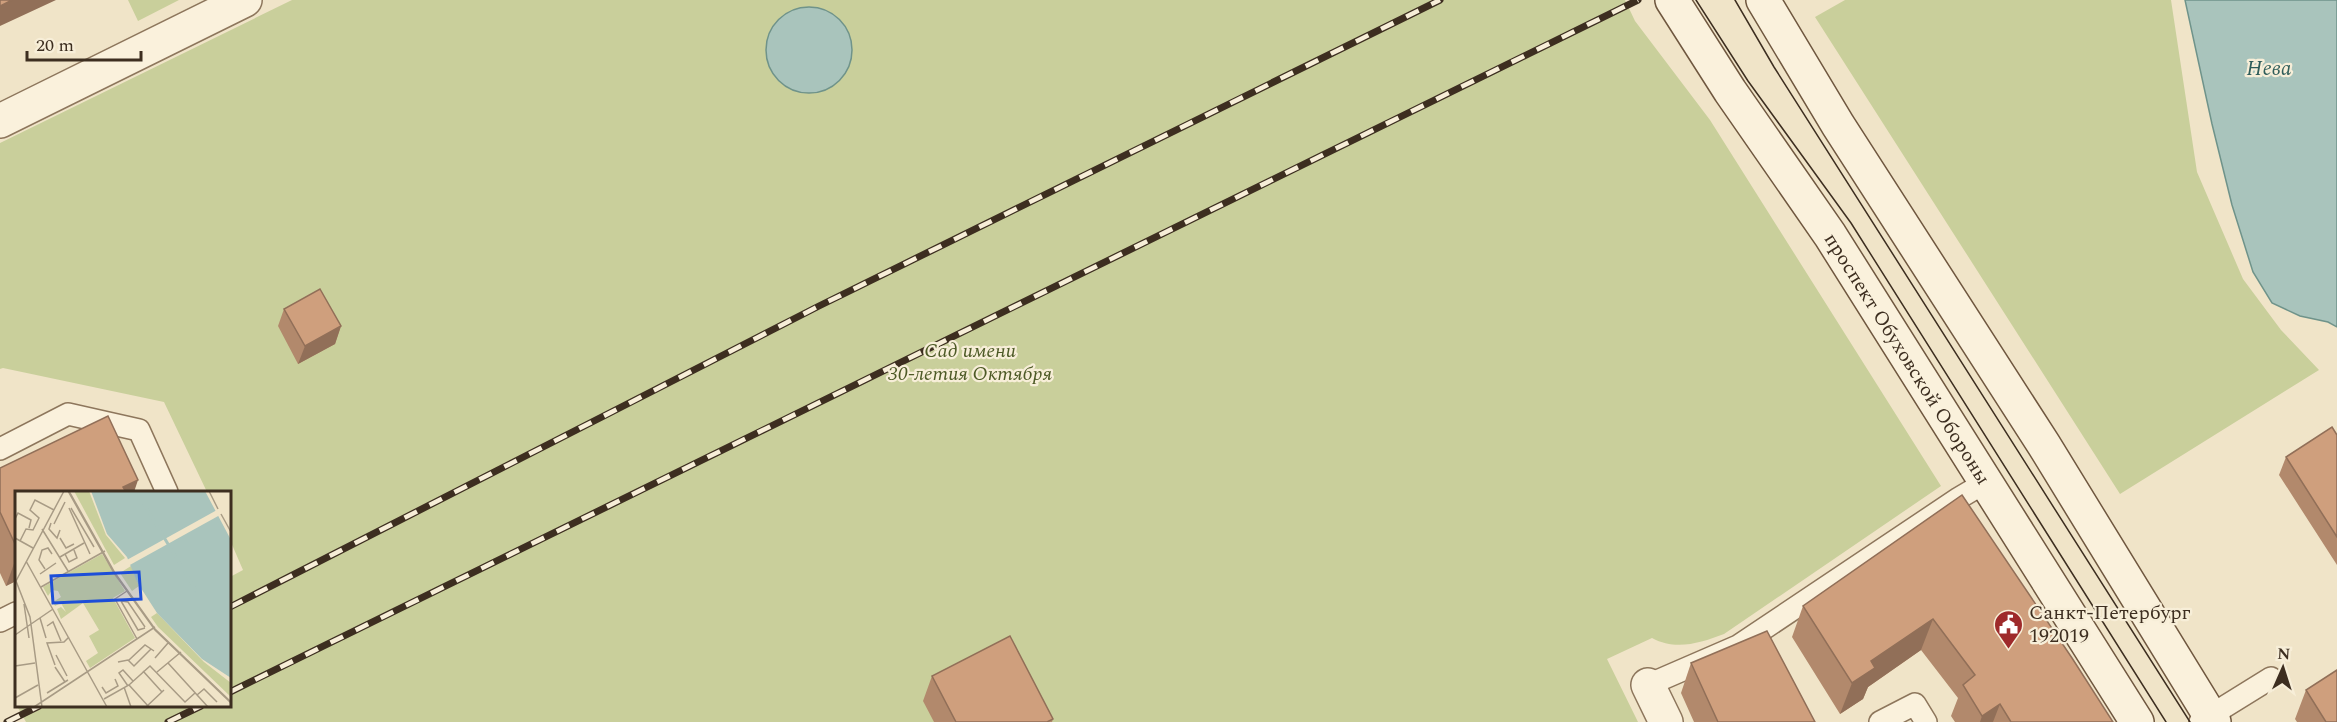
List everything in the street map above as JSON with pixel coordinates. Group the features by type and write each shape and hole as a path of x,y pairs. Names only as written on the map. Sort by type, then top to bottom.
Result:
{"main road":[{"path":"0,121 245,0"},
{"name":"проспект Обуховской Обороны","path":"1672,0 1730,91 1830,235 2138,722"},
{"path":"1772,3 1839,125 2044,445 2208,720"},
{"path":"1648,685 1666,722"}],"lane":[{"path":"0,449 68,414 139,430 167,491"},
{"path":"1648,685 1738,646 1986,482"},
{"path":"0,621 15,613"},
{"path":"2208,720 2271,678"},
{"path":"1880,722 1915,704 1926,722"}],"green space":[{"path":"128,0 179,0 138,21"},
{"name":"Сад имени 30-летия Октября","path":"292,0 1625,0 1635,21 1710,120 1941,486 1724,634 1697,643 1679,645 1652,638 1607,659 1638,722 26,722 18,707 231,707 231,576 243,570 231,542 231,491 207,491 164,402 0,369 0,143"},
{"path":"1845,0 2171,0 2197,172 2243,279 2281,330 2319,370 2120,494 1815,17"}],"water":[{"name":"Нева","path":"2185,0 2337,0 2337,327 2328,322 2300,316 2272,303 2253,272 2232,205"},
{"path":"809,7 833,14 845,26 852,50 845,74 833,86 809,93 785,86 773,74 766,50 773,26 785,14"}],"building":[{"path":"0,0 12,0 0,6"},
{"path":"320,289 341,326 305,346 284,309"},
{"path":"108,416 138,480 123,487 125,491 15,491 15,544 0,512 0,468"},
{"path":"2332,427 2337,435 2337,537 2286,457"},
{"path":"1962,495 2113,722 2011,722 2000,704 1982,716 1963,685 1975,675 1933,619 1871,661 1875,668 1852,683 1803,606"},
{"path":"1767,631 1815,722 1718,722 1691,663"},
{"path":"1010,636 1053,719 1047,722 956,722 932,676"},
{"path":"2337,670 2337,722 2326,722 2306,690"}],"tram line":[{"path":"1696,0 1748,81 1851,223 2166,722"},
{"path":"1735,0 1774,67 2190,722"}],"railway":[{"path":"231,606 819,306 1440,0"},
{"path":"231,692 1638,0"},
{"path":"7,722 37,707"},
{"path":"168,722 199,707"}],"place":[{"name":"Санкт-Петербург 192019","path":"2008,650"}]}
